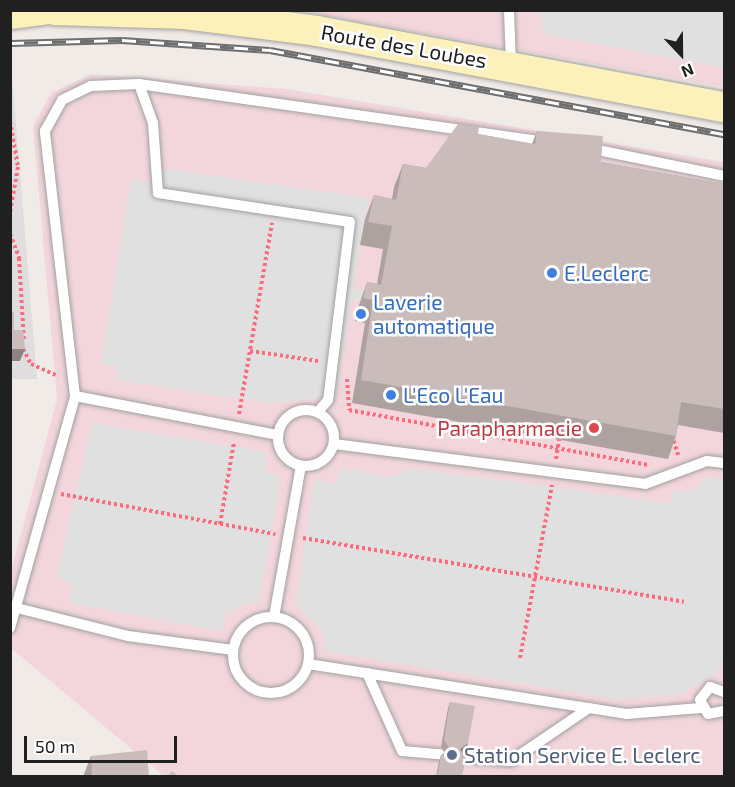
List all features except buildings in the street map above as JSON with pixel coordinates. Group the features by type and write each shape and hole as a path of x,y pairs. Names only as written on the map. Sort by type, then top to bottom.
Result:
{"main road":[{"path":"10,14 43,10"},
{"name":"Route des Loubes","path":"54,10 185,14 511,64 724,105"}],"lane":[{"path":"509,10 511,64"},
{"path":"139,84 153,123 158,193 350,222 333,336 328,400 318,412 291,415 278,435"},
{"path":"10,628 75,396 45,130 62,99 91,86 139,84 558,143"},
{"path":"570,145 724,176"},
{"path":"75,396 278,435"},
{"path":"278,435 286,458 301,466 323,461 334,444 332,425 318,412"},
{"path":"334,444 645,484 707,461 724,463"},
{"path":"274,617 301,466"},
{"path":"17,608 128,636 233,650"},
{"path":"274,617 300,629 308,664 294,685 258,691 238,675 233,650 244,628 274,617"},
{"path":"308,664 626,714 701,708 713,716 724,711"},
{"path":"367,673 402,751 440,754"},
{"path":"701,708 703,692 724,688"},
{"path":"465,757 511,761 589,708"}],"path":[{"path":"10,121 18,167 10,213"},
{"path":"220,524 274,210"},
{"path":"10,234 19,258 23,353 42,370 73,379"},
{"path":"250,351 330,367 347,378 356,378"},
{"path":"347,378 349,410 557,450 657,466"},
{"path":"668,462 680,447 672,434"},
{"path":"520,658 537,578 559,440"},
{"path":"49,491 290,537 684,602"}],"shaded area":[{"path":"303,11 724,11 724,87 400,29"},
{"path":"540,11 724,11 724,68 544,34"},
{"path":"11,65 37,379 11,379"},
{"path":"92,74 286,89 724,162 724,776 164,776 11,648 11,571 57,399 33,126 51,93"},
{"path":"169,169 369,198 353,289 366,291 364,302 352,300 336,397 271,403 116,380 116,366 101,364 131,179 149,183"},
{"path":"92,423 267,452 265,472 281,477 259,602 242,604 225,616 222,631 69,603 73,587 57,575"},
{"path":"340,468 391,477 412,468 670,503 674,490 690,492 706,477 724,479 724,661 715,675 678,695 615,699 324,651 323,632 296,604 314,480 336,483"}],"railway":[{"path":"10,43 122,40 270,50 724,134"}],"place":[{"name":"E.Leclerc","path":"552,273"},
{"name":"Laverie automatique","path":"361,314"},
{"name":"L'Eco L'Eau","path":"391,395"},
{"name":"Parapharmacie","path":"594,428"},
{"name":"Station Service E. Leclerc","path":"452,755"}]}
